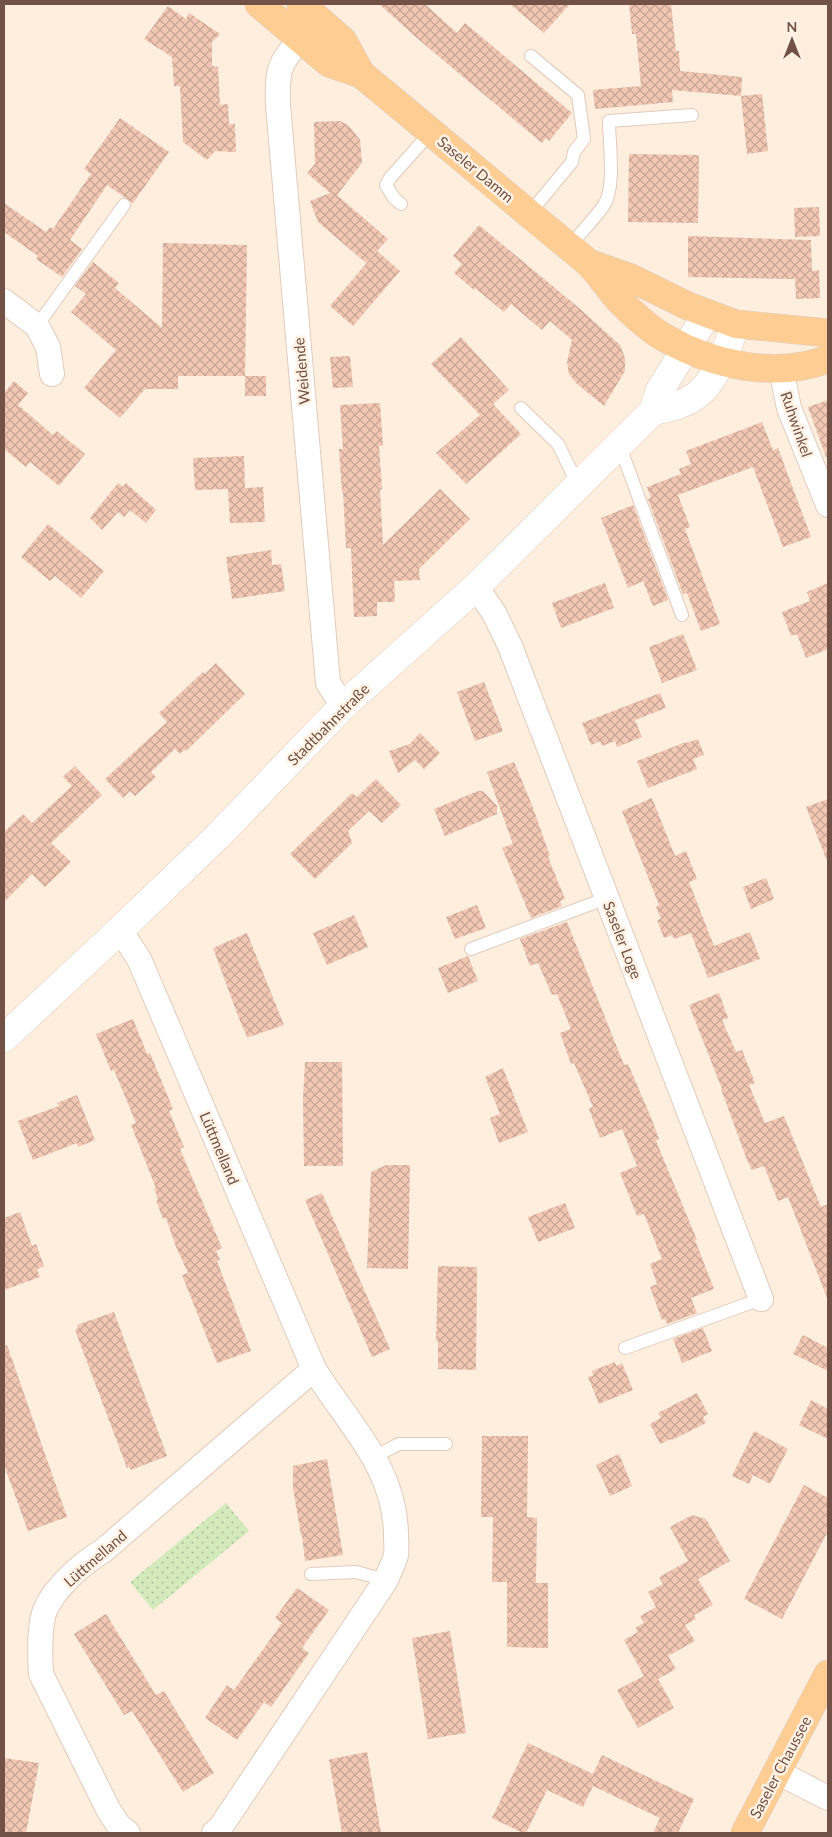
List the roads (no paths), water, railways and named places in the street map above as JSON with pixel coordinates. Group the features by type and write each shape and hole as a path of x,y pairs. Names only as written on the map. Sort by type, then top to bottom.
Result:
{"main road":[{"name":"Saseler Damm","path":"258,4 329,63 361,74 591,264 620,301 638,318 664,338 687,349 722,361"},
{"name":"Saseler Damm","path":"300,4 343,40 361,74"},
{"name":"Saseler Damm","path":"591,264 631,278 654,291 707,314 736,324"},
{"path":"736,324 828,333"},
{"path":"722,361 743,366 781,369 816,364 828,359"},
{"name":"Saseler Chaussee","path":"745,1833 828,1674"}],"street":[{"name":"Weidende","path":"300,39 281,63 278,76 278,105 328,683 344,706"},
{"path":"4,301 37,326 48,347 52,374"},
{"name":"Stadtbahnstraße","path":"4,1038 218,836 344,706 476,587 653,412 660,390 707,314"},
{"name":"Stadtbahnstraße","path":"653,412 677,406 696,396 722,361 736,324"},
{"name":"Ruhwinkel","path":"781,369 788,408 828,506"},
{"name":"Saseler Loge","path":"476,587 494,613 510,646 761,1298"},
{"name":"Lüttmelland","path":"120,930 139,959 314,1369 344,1410 379,1465 393,1503 396,1524 396,1555 386,1580 220,1828 214,1833"},
{"name":"Lüttmelland","path":"128,1833 119,1826 108,1809 41,1674 42,1630 46,1608 63,1585 88,1560 104,1550 314,1369"},
{"path":"777,1772 828,1798"}],"lane":[{"path":"529,214 572,162 574,152 584,139 578,95 531,56"},
{"path":"569,247 605,204 609,195 609,121 692,115"},
{"path":"401,204 394,198 386,185 431,132"},
{"path":"37,326 124,205"},
{"path":"520,408 558,444 578,485"},
{"path":"619,444 682,615"},
{"path":"471,949 607,898"},
{"path":"625,1348 761,1298"},
{"path":"374,1457 399,1444 446,1444"},
{"path":"311,1574 356,1572 386,1580"}]}
